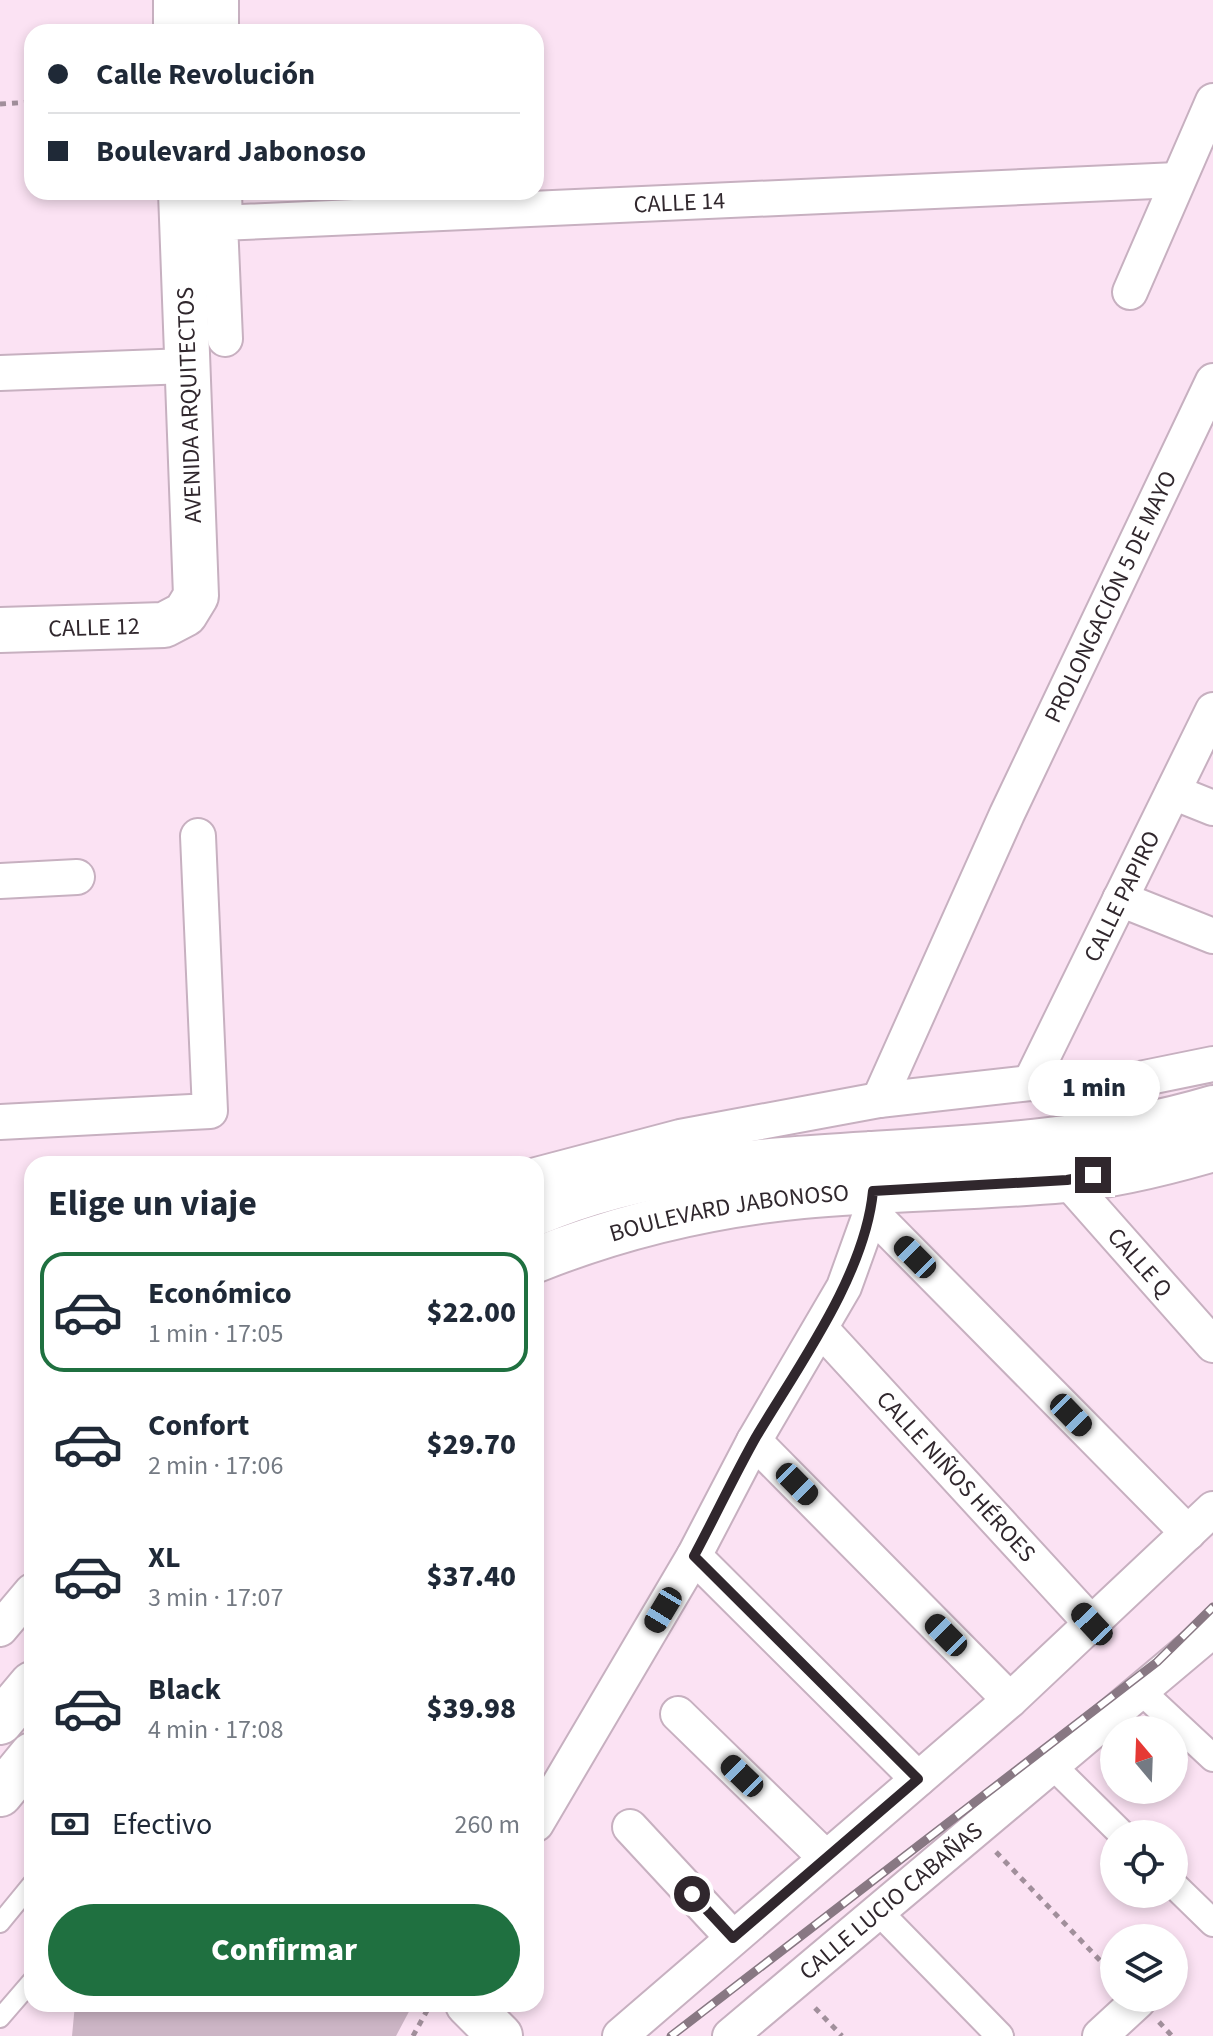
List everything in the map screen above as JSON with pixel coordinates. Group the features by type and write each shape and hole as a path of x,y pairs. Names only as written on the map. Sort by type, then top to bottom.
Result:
{"main road":[{"path":"176,0 176,24"},
{"path":"216,0 216,24"},
{"name":"AVENIDA ARQUITECTOS","path":"185,614 196,596 187,366 201,208"},
{"name":"CALLE 12","path":"0,630 164,625 185,614"},
{"name":"BOULEVARD JABONOSO","path":"544,1210 572,1198 683,1171 800,1158 1074,1137 1165,1122 1213,1108"},
{"name":"BOULEVARD JABONOSO","path":"544,1257 585,1240 688,1213 798,1197 872,1201 1067,1180 1173,1160 1213,1149"},
{"path":"0,1722 24,1694"},
{"path":"0,1794 24,1765"},
{"path":"476,2012 500,2036"}],"street":[{"path":"1130,292 1213,101"},
{"name":"CALLE 14","path":"544,198 1177,180"},
{"name":"CALLE 14","path":"201,208 480,200"},
{"name":"AVENIDA ARQUITECTOS","path":"201,208 225,339"},
{"path":"0,373 187,366"},
{"name":"PROLONGACIÓN 5 DE MAYO","path":"879,1100 1007,814 1213,381"},
{"name":"CALLE PAPIRO","path":"1030,1083 1213,710"},
{"path":"1173,792 1213,808"},
{"path":"0,1122 210,1111 198,836"},
{"path":"0,881 77,877"},
{"path":"1120,899 1213,936"},
{"path":"544,1173 680,1137 879,1100 1030,1083 1105,1086 1213,1064"},
{"name":"CALLE Q","path":"1067,1180 1213,1345"},
{"path":"544,1810 694,1556 754,1441 844,1287 872,1201 1188,1533"},
{"name":"CALLE NIÑOS HÉROES","path":"821,1329 1092,1624"},
{"path":"754,1441 1010,1700"},
{"path":"620,2036 1010,1700 1213,1509"},
{"path":"694,1556 918,1779"},
{"path":"0,1629 24,1600"},
{"name":"CALLE LUCIO CABAÑAS","path":"730,2036 1213,1630"},
{"path":"1140,1690 1213,1758"},
{"path":"678,1714 826,1858"},
{"path":"1053,1766 1108,1820"},
{"path":"630,1827 733,1938"},
{"path":"1188,1899 1213,1923"},
{"path":"879,1912 1000,2036"},
{"path":"1100,2036 1126,2012"}],"lane":[{"path":"0,1923 24,1894"},
{"path":"0,2018 24,1990"}],"path":[{"path":"0,104 24,102"},
{"path":"975,1831 1100,1960"},
{"path":"413,2036 426,2012"}],"building":[{"path":"74,2012 409,2012 396,2036 72,2036"}],"railway":[{"path":"671,2036 1157,1662 1213,1607"}],"route":[{"path":"692,1894 733,1938 918,1779 694,1556 754,1441 844,1287 871,1212 873,1191 1067,1180 1093,1175"}]}
